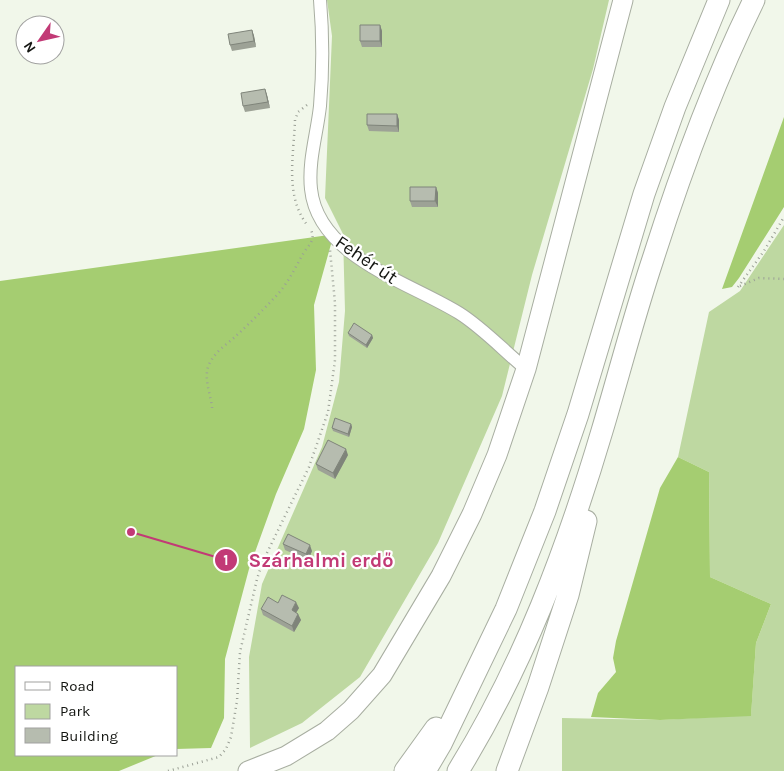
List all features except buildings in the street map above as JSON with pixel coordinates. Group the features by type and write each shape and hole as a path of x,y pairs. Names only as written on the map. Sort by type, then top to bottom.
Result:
{"highway":[{"path":"425,771 441,744 506,609 545,511 578,414 644,194 678,98 719,0"},
{"path":"458,771 504,686 556,571 602,432 675,192 738,32 754,0"},
{"path":"507,771 538,687 568,595 590,503 602,432"},
{"path":"405,771 470,682"}],"main road":[{"path":"248,771 286,756 327,731 351,710 382,675 441,576 472,514 496,455 526,369 623,0"}],"street":[{"name":"Fehér út","path":"320,0 322,46 320,97 310,168 313,200 318,214 333,236 377,269 460,313 526,369"}],"path":[{"path":"784,217 764,251 738,287 758,278 784,279"},
{"path":"212,408 207,379 208,367 214,354 277,295 292,276 313,240 309,227"},
{"path":"168,771 219,757 226,749 231,737 237,701 240,652 257,580 263,561 308,467 328,412 335,360 335,303 329,254 333,236"}],"green space":[{"path":"327,0 609,0 593,69 532,275 502,396 438,543 360,677 302,723 250,748 249,657 262,584 322,447 339,382 345,311 343,234 325,198 332,36"},
{"path":"784,117 784,207 739,278 732,287 722,289"},
{"path":"784,225 784,771 562,771 562,718 660,720 751,715 756,643 771,604 710,577 709,472 678,457 709,312 740,291"},
{"path":"329,235 333,237 314,305 316,370 304,429 276,494 249,569 225,659 224,718 211,748 178,749 178,666 15,666 15,756 156,756 119,771 0,771 0,281"},
{"path":"678,457 709,472 710,577 771,604 756,643 751,716 660,720 591,717 598,693 616,672 613,658 616,641 660,488"}],"place":[{"name":"Szárhalmi erdő","path":"131,532"}]}
